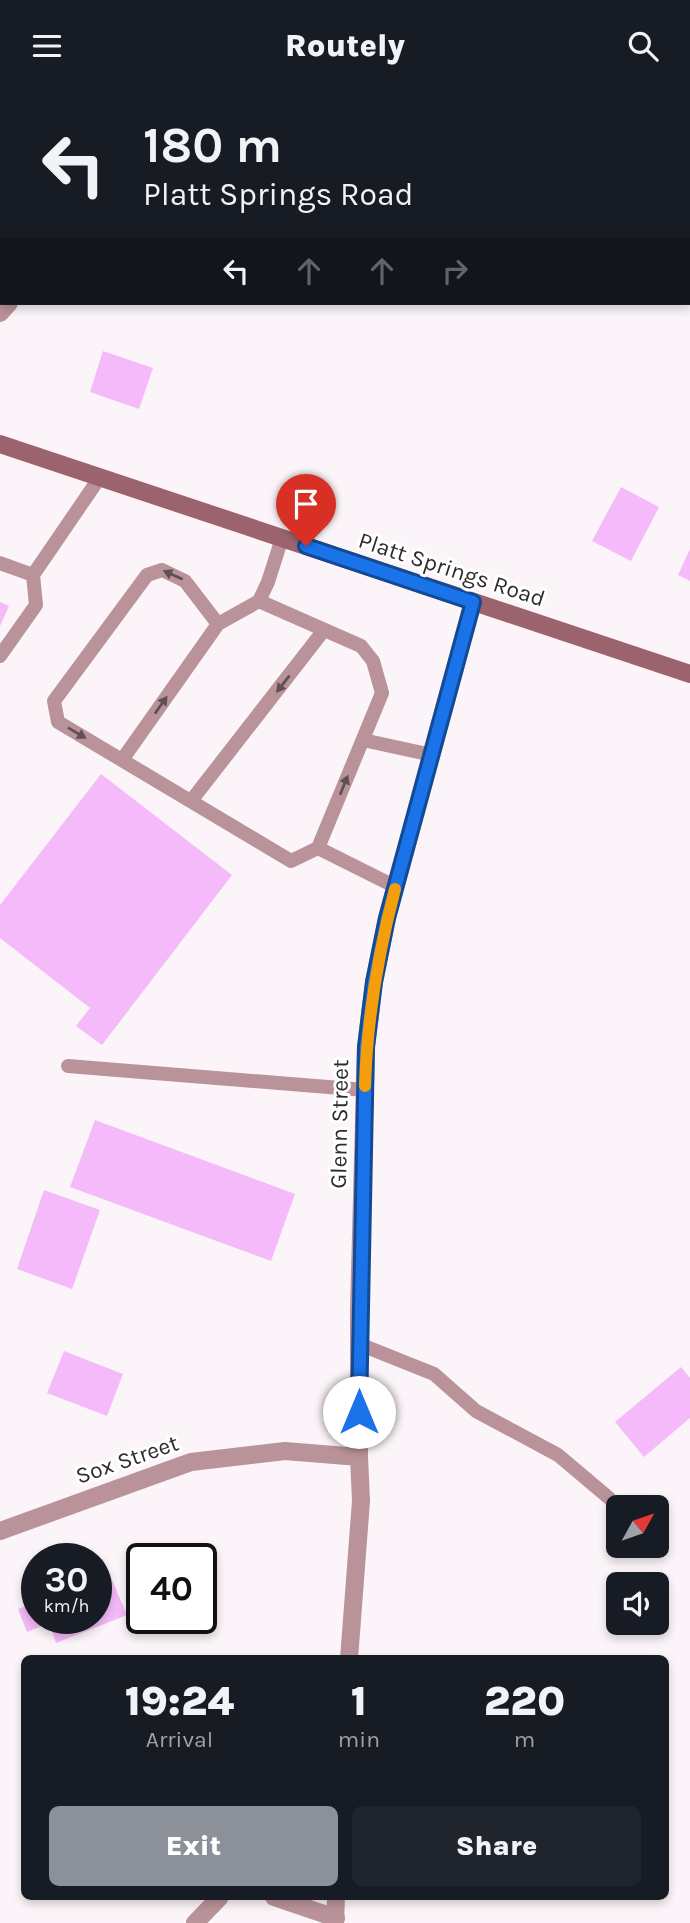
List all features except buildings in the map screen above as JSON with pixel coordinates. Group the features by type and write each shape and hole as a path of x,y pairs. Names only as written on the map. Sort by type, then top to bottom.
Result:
{"main road":[{"name":"Platt Springs Road","path":"0,444 690,674"}],"street":[{"name":"Glenn Street","path":"349,1655 361,1501 359,1344 366,1047 374,982 396,887 473,602"},
{"name":"Sox Street","path":"0,1531 191,1462 285,1451 359,1457"},
{"path":"195,1923 217,1900"},
{"path":"282,1900 335,1920 336,1900"}],"lane":[{"path":"0,656 36,605 33,575 100,477"},
{"path":"122,760 218,624 259,601 282,538"},
{"path":"0,563 33,575"},
{"path":"218,624 185,580 162,569 147,575 54,701 58,722 291,862 318,848 382,693 373,661 361,646 259,601"},
{"path":"191,801 324,630"},
{"path":"363,740 432,755"},
{"path":"318,848 396,887"},
{"path":"68,1066 365,1090"},
{"path":"359,1344 434,1374 475,1411 558,1454 606,1495"}],"slow traffic":[{"path":"365,1086 366,1047 374,982 395,889"}],"route":[{"path":"306,546 473,602 387,918 374,982 366,1047 359,1412"}]}
